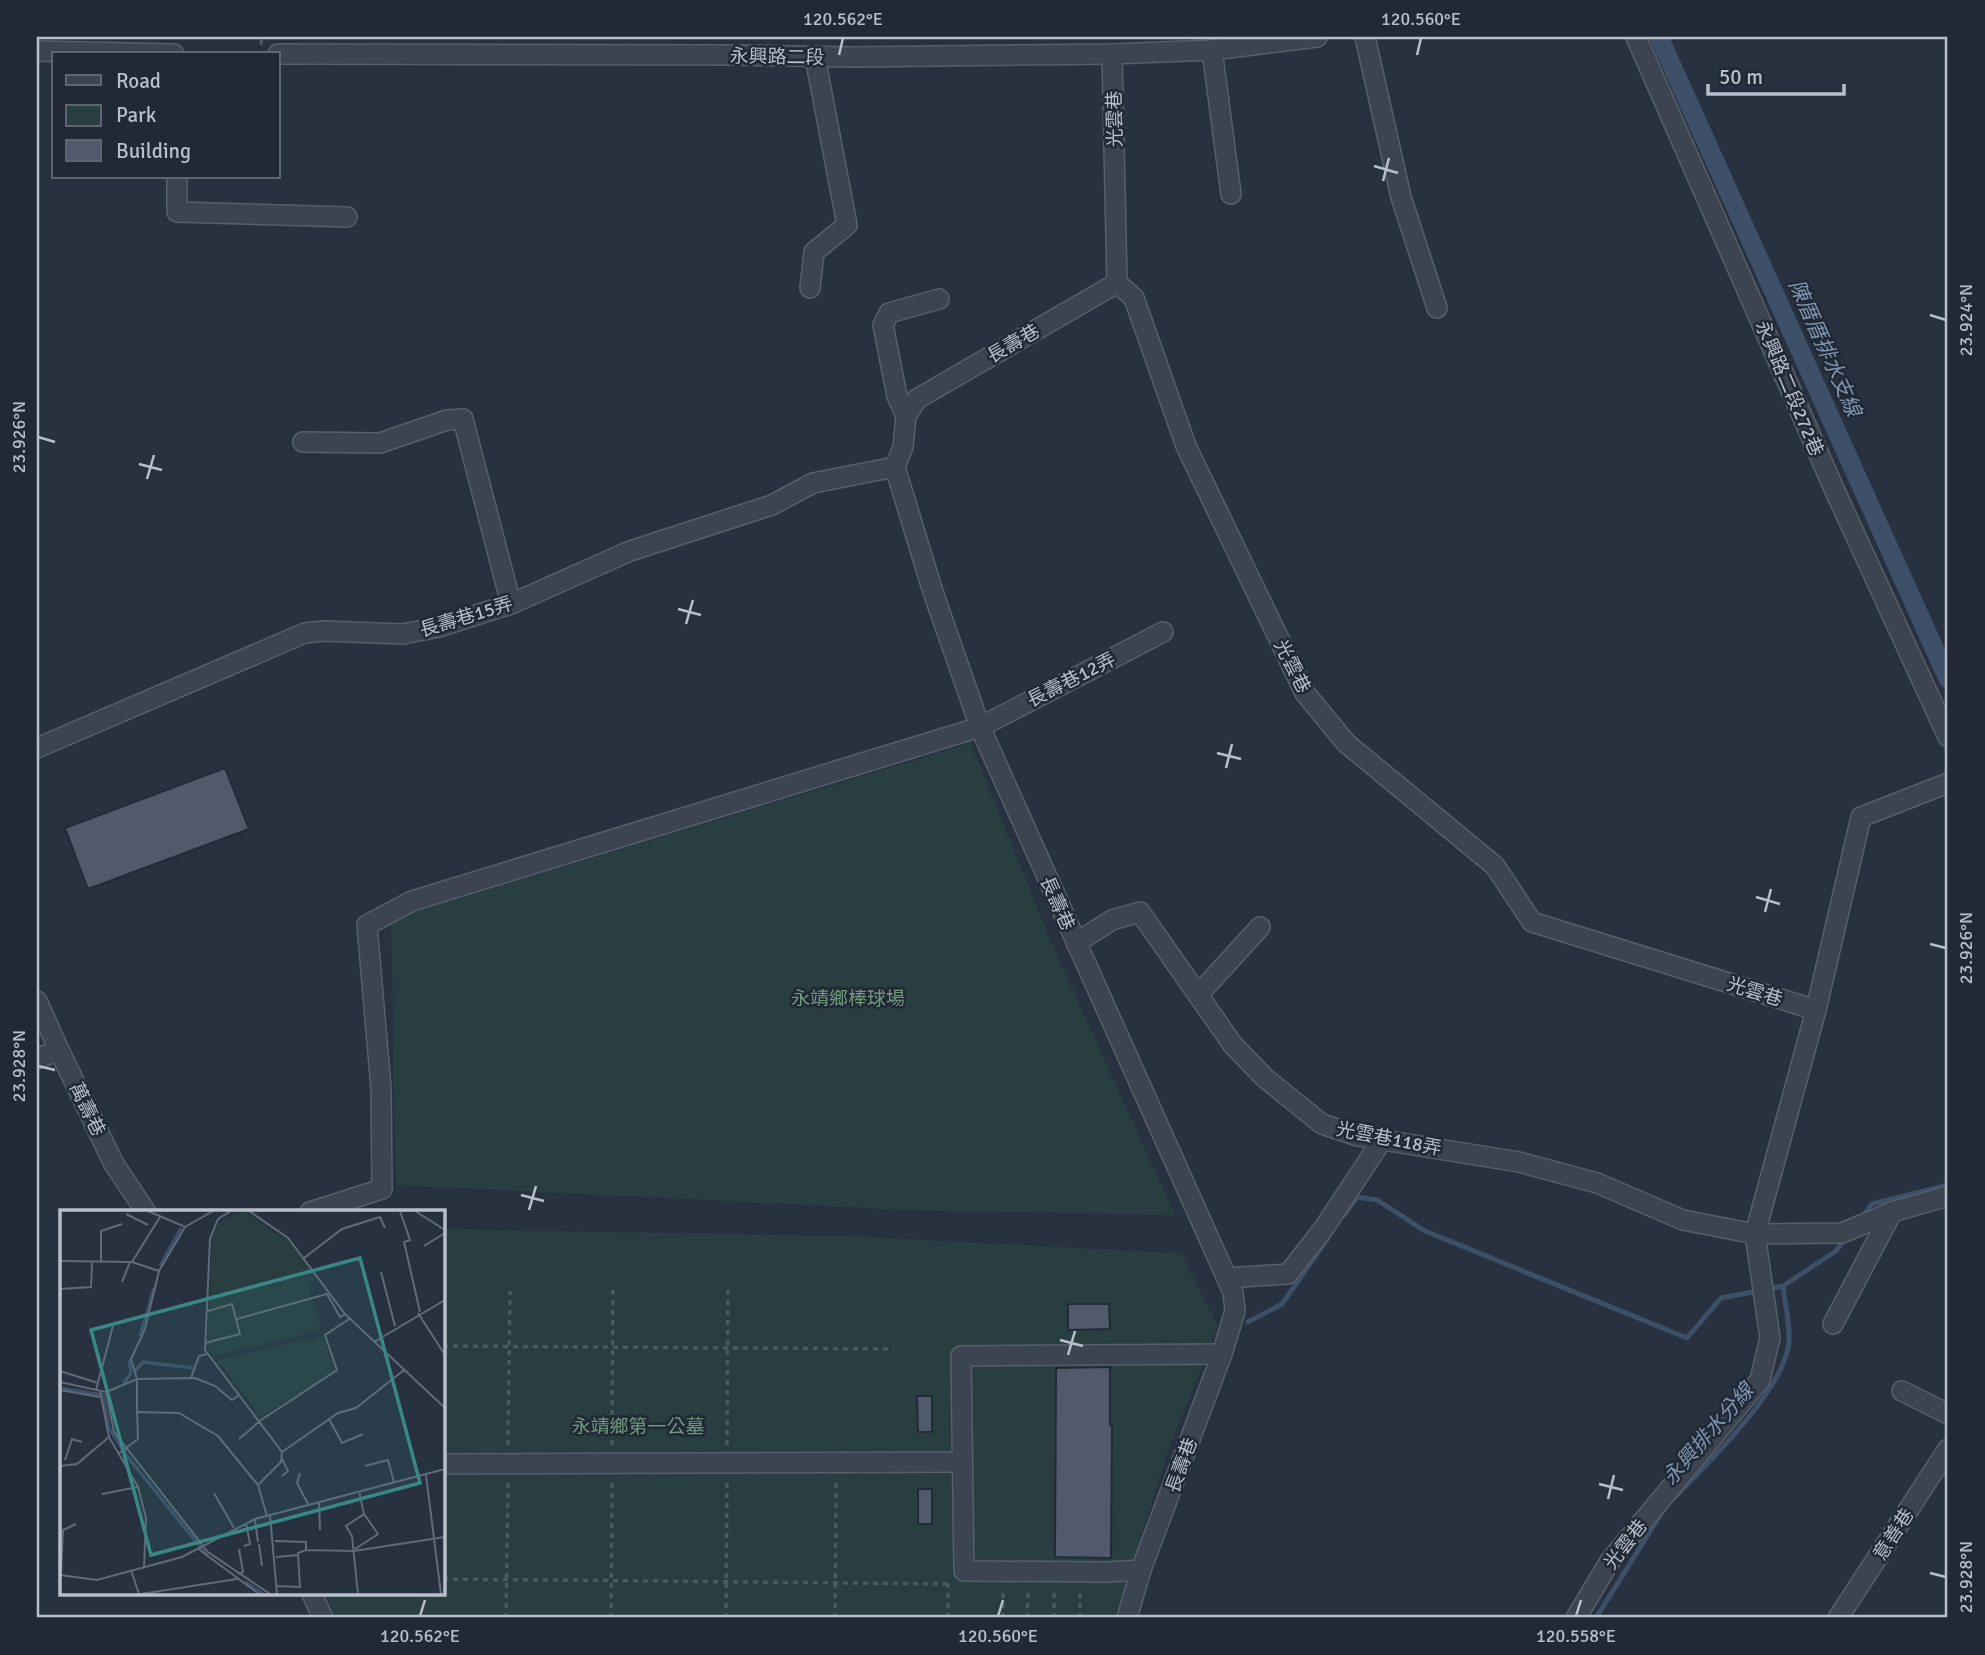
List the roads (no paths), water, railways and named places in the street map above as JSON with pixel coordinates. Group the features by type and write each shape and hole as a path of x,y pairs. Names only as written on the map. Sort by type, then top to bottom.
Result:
{"street":[{"name":"永興路二段","path":"280,54 345,46 730,46 815,57 1091,45 1112,54 1317,37"},
{"path":"1365,37 1401,197 1437,308"},
{"name":"永興路二段272巷","path":"1636,37 1835,491 1948,737"},
{"path":"1206,46 1231,194"},
{"path":"37,51 83,52"},
{"name":"光雲巷","path":"1112,54 1117,282 1134,298 1186,446 1305,693 1346,743 1495,866 1532,922 1816,1010"},
{"path":"810,288 814,252 846,225 815,57"},
{"path":"177,178 177,212 347,217"},
{"name":"長壽巷","path":"906,416 918,399 1117,282"},
{"path":"895,467 903,447 906,416 897,396 883,325 889,313 939,299"},
{"path":"303,442 380,443 447,420 463,419 511,604"},
{"name":"長壽巷","path":"895,467 933,593 979,727 1233,1292 1235,1311 1222,1354 1142,1570 1127,1618"},
{"name":"長壽巷15弄","path":"37,748 305,633 323,631 403,635 439,627 511,604 630,551 772,505 813,483 895,467"},
{"name":"長壽巷12弄","path":"316,1210 382,1189 381,1088 367,925 412,901 979,727 1163,632"},
{"name":"光雲巷","path":"1576,1618 1610,1561 1760,1380 1770,1338 1755,1234 1816,1010 1861,817 1948,783"},
{"name":"光雲巷118弄","path":"1076,943 1112,920 1140,912 1233,1045 1265,1077 1322,1125 1358,1136 1519,1162 1597,1183 1683,1220 1755,1234"},
{"path":"1198,995 1260,927"},
{"name":"萬壽巷","path":"37,1001 114,1164 145,1210"},
{"path":"37,1059 58,1050"},
{"path":"1227,1278 1288,1274 1324,1228 1382,1140"},
{"path":"1755,1234 1842,1233 1892,1212 1948,1196"},
{"path":"1833,1324 1892,1212"},
{"path":"1142,1570 964,1571 961,1356 1222,1354"},
{"path":"1902,1391 1948,1415"},
{"name":"意善巷","path":"1838,1618 1948,1449"},
{"path":"444,1464 961,1462"},
{"path":"313,1596 323,1618"}],"waterway":[{"name":"陳厝厝排水支線","path":"1659,37 1948,679"},
{"name":"永興排水分線","path":"1862,1217 1872,1204 1948,1185"},
{"path":"1344,1215 1357,1197 1377,1200 1425,1231 1687,1338 1721,1298 1783,1286"},
{"path":"1248,1322 1282,1304 1328,1238"},
{"name":"永興排水分線","path":"1675,1497 1743,1424 1775,1380 1785,1360 1789,1341 1783,1286 1836,1251 1845,1239"},
{"name":"永興排水分線","path":"1596,1618 1664,1509"}],"park label":[{"name":"永靖鄉棒球場","path":"848,998"},
{"name":"永靖鄉第一公墓","path":"638,1426"}]}
